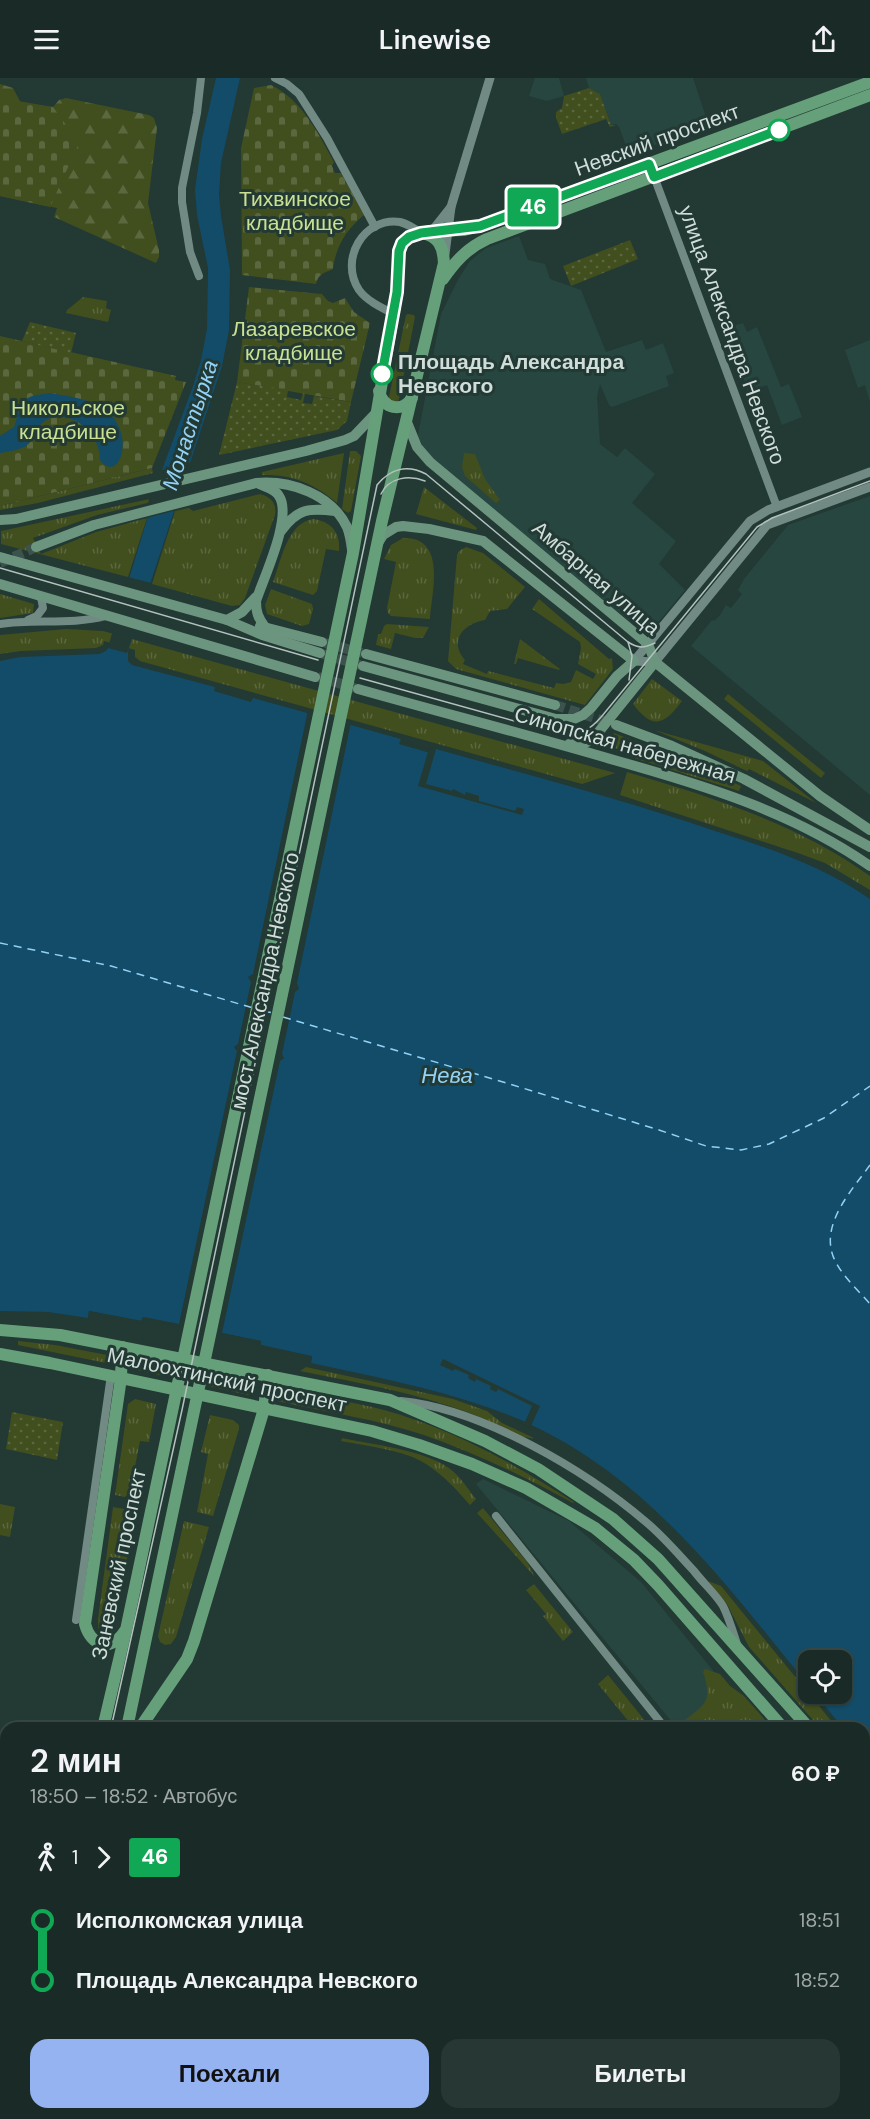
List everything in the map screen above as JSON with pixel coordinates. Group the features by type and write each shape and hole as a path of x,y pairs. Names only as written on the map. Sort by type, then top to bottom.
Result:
{"main road":[{"name":"Невский проспект","path":"426,232 480,226 870,82"},
{"name":"Невский проспект","path":"440,285 458,259 481,242 870,95"},
{"path":"352,553 394,314 400,247 409,237 426,232 440,243 444,263 378,543"},
{"path":"379,390 384,402 393,407 403,406 413,397"},
{"path":"0,520 16,519 345,440 354,435 375,414"},
{"name":"Амбарная улица","path":"407,422 417,447 430,462 648,644 655,662"},
{"path":"36,547 94,525 256,483 273,481 298,487 320,498 335,511 348,528 352,553"},
{"path":"256,483 273,490 280,499 283,510 279,533 258,594 256,611 265,627"},
{"path":"279,533 290,519 303,512 315,509 335,511"},
{"path":"0,526 16,519"},
{"name":"Амбарная улица","path":"378,543 383,535 396,527 403,526 429,529 483,541 634,661"},
{"name":"мост Александра Невского","path":"194,1413 378,543"},
{"name":"мост Александра Невского","path":"173,1408 352,553"},
{"path":"0,557 227,620 265,627 321,647 262,635 227,620"},
{"path":"0,584 315,676"},
{"path":"227,620 242,612 258,594"},
{"name":"Синопская набережная","path":"366,654 555,705"},
{"name":"Синопская набережная","path":"363,666 556,719 574,719 583,716 617,676 634,661"},
{"path":"559,744 576,745 587,742 597,734 655,662"},
{"name":"Синопская набережная","path":"655,662 820,796 869,828"},
{"name":"Синопская набережная","path":"358,689 559,744 736,798 809,830 870,866"},
{"name":"Синопская набережная","path":"616,725 672,746 744,779 870,847"},
{"name":"Малоохтинский проспект","path":"0,1330 60,1335 384,1398 513,1455 589,1501 636,1537 804,1722"},
{"path":"122,1347 116,1376 85,1624 87,1633 94,1640 103,1644 112,1643 121,1638 126,1630"},
{"name":"Малоохтинский проспект","path":"0,1354 116,1376 372,1431 443,1453 526,1488 596,1528 616,1544 658,1585 778,1722"},
{"path":"144,1722 187,1659 194,1641 268,1375"},
{"name":"Заневский проспект","path":"104,1722 173,1408"},
{"name":"Заневский проспект","path":"128,1722 194,1413"}],"street":[{"path":"199,276 190,252 182,188 201,78"},
{"path":"275,78 299,94 327,138 375,227"},
{"path":"444,263 451,207 490,78"},
{"name":"улица Александра Невского","path":"649,164 781,519"},
{"path":"394,314 362,294 352,270 352,257 357,245 364,234 384,223 402,222 426,232 451,207"},
{"path":"634,661 750,521 777,507 870,472"},
{"path":"655,662 768,525 870,487"},
{"path":"26,621 37,616 44,608 40,597"},
{"path":"0,624 111,618"},
{"name":"Амбарная улица","path":"634,661 655,662"},
{"name":"Заневский проспект","path":"76,1620 116,1376"},
{"path":"384,1398 424,1403 449,1410 499,1430 559,1462 623,1504 669,1543 717,1598 729,1620 739,1649"},
{"path":"496,1516 660,1722"}],"shaded area":[{"path":"535,78 559,78 564,96 547,101 529,96"},
{"path":"586,78 693,78 709,126 629,154 619,127 616,124 611,125 600,94 589,88"},
{"path":"519,236 528,260 545,264 550,279 581,290 606,352 642,340 646,350 663,343 674,373 666,376 669,386 612,407 600,384 597,397 600,444 617,457 625,448 655,474 632,503 676,541 659,564 685,590 656,625 633,624 430,457 419,444 418,435 441,314 470,261 486,248"},
{"path":"743,323 747,332 757,327 781,387 789,384 802,417 782,425 767,385 748,392 728,337 733,326"},
{"path":"870,340 870,402 865,385 858,388 845,350"},
{"path":"870,496 870,795 691,646 712,620 714,621 720,615 726,605 731,608 742,594 738,590 744,579 788,525"},
{"path":"483,1479 569,1521 641,1582 715,1673 713,1702 690,1722 672,1722 476,1484"}],"green space":[{"path":"0,84 13,88 21,103 53,107 59,100 66,98 149,115 154,118 157,128 148,203 159,250 156,263 54,217 57,208 0,196"},
{"name":"Тихвинское кладбище","path":"271,85 292,99 308,118 334,162 332,166 335,173 341,173 364,215 343,239 333,269 320,276 316,284 242,275 241,148 254,88"},
{"path":"589,88 600,94 611,125 616,125 610,127 606,119 562,134 556,112 562,108 564,96"},
{"path":"0,98 53,107 79,143 50,207 0,196"},
{"path":"630,240 638,259 571,286 563,266"},
{"name":"Лазаревское кладбище","path":"249,287 322,294 333,303 345,298 354,312 370,323 351,402 237,382"},
{"path":"83,297 107,301 106,308 111,310 108,322 66,313"},
{"path":"408,314 415,317 399,399 397,402 390,401 389,397"},
{"path":"30,322 76,333 71,353 22,341"},
{"name":"Никольское кладбище","path":"0,336 176,376 175,380 186,382 152,468 0,506"},
{"path":"237,382 288,390 287,397 301,400 303,393 305,394 303,403 312,404 314,396 351,402 347,421 337,430 219,455"},
{"path":"350,451 356,451 361,456 351,511 348,513 342,509"},
{"path":"344,453 337,503 320,490 293,478 262,475 262,472"},
{"path":"464,453 475,454 485,479 500,500 496,503 465,476 462,467"},
{"path":"152,468 153,473 38,503 0,510 0,506"},
{"path":"424,487 477,528 476,530 416,514"},
{"path":"260,494 272,501 275,515 245,598 240,605 232,606 152,584 175,511 189,508 193,511"},
{"path":"159,497 160,500 97,515 33,538 41,554 96,532 147,518 128,577 1,544 1,531"},
{"path":"313,519 325,522 334,529 339,551 326,549 317,591 313,595 273,582 291,535 304,522"},
{"path":"403,538 417,540 426,546 431,556 434,581 430,619 391,616 388,613 396,562 384,559 391,545"},
{"path":"466,547 483,553 525,587 507,609 490,611 485,620 465,629 458,640 460,653 465,660 463,664 487,674 488,671 554,688 556,683 571,682 576,670 593,679 596,674 578,664 580,642 532,609 539,599 609,659 612,658 613,669 585,705 456,669 448,661 457,555"},
{"path":"271,589 312,604 309,624 302,626 267,614 265,605"},
{"path":"0,594 34,604 33,613 0,618"},
{"path":"387,624 429,627 423,638 395,633 391,649 376,645 378,634 381,634"},
{"path":"66,629 103,631 615,773 582,784 140,661 135,657 135,650 104,641 103,645 96,648 0,654 0,635"},
{"path":"520,639 560,669 518,658 514,664"},
{"path":"652,679 682,701 670,715 659,721 647,718 633,704"},
{"path":"728,694 825,773 821,778 724,699"},
{"path":"654,730 763,761 816,803 749,769 747,771"},
{"path":"614,733 679,758 741,786 739,791 631,757 635,743 630,741 627,752 608,746"},
{"path":"627,772 722,802 813,841 870,876 870,890 825,863 620,795"},
{"path":"18,1341 107,1355 110,1361 106,1363 18,1345"},
{"path":"134,1360 251,1383 254,1391 248,1395 132,1369 129,1365"},
{"path":"306,1367 453,1399 487,1411 502,1423 534,1438 522,1436 454,1407 388,1389 300,1371"},
{"path":"280,1389 371,1407 434,1427 506,1461 574,1502 481,1458 424,1435 369,1420 277,1401 274,1395"},
{"path":"135,1399 156,1404 149,1442 140,1441 130,1492 125,1497 115,1495 128,1404"},
{"path":"12,1412 63,1422 57,1460 6,1449"},
{"path":"210,1415 233,1420 239,1425 213,1516 197,1512 208,1454 201,1452"},
{"path":"342,1438 425,1456 449,1468 476,1499 470,1505 444,1478 417,1459 385,1449 341,1441"},
{"path":"0,1504 15,1507 10,1537 0,1535"},
{"path":"113,1507 137,1511 113,1626 111,1630 104,1632 98,1628 98,1619"},
{"path":"483,1508 527,1562 535,1577 477,1513"},
{"path":"184,1521 209,1527 176,1637 171,1644 165,1645 160,1642 158,1636"},
{"path":"708,1581 721,1586 798,1680 798,1703 749,1647 727,1604"},
{"path":"534,1584 573,1632 563,1641 543,1616 546,1614 526,1590"},
{"path":"705,1669 720,1674 730,1686 744,1696 767,1722 682,1722 700,1708 707,1698 703,1672"},
{"path":"608,1675 646,1722 629,1722 598,1684"},
{"path":"799,1704 817,1704 832,1722 815,1722"}],"water":[{"name":"Нева","path":"216,78 240,78 221,163 219,194 230,270 229,330 222,366 128,651 128,661 132,665 215,687 214,691 251,702 253,698 401,739 400,744 434,754 436,749 678,819 794,858 833,876 870,899 870,1722 838,1722 823,1704 852,1704 852,1650 798,1650 798,1673 739,1600 667,1522 628,1487 586,1456 539,1429 487,1407 444,1394 311,1363 312,1356 261,1345 261,1341 143,1317 142,1321 89,1311 88,1318 48,1312 0,1311 0,661 20,657 99,654 108,648 162,470 193,386 207,329 208,268 197,215 195,190 202,139"},
{"path":"51,393 91,402 110,413 118,425 122,438 120,460 114,466 108,466 100,460 96,441 90,433 75,420 66,417 46,420 39,426 27,445 0,453 0,436 14,427 24,401 33,396"}],"pier":[{"path":"193,462 177,510 143,519 158,471"},
{"path":"128,577 151,583 127,653 108,648"},
{"path":"308,710 351,722 297,983 299,989 295,992 282,1054 284,1058 280,1061 222,1333 261,1341 261,1345 312,1357 311,1363 308,1363 309,1359 260,1347 258,1343 145,1320 142,1324 91,1314 91,1318 88,1318 89,1311 141,1321 143,1317 179,1324 237,1051 234,1047 238,1044 251,982 248,977 253,974"},
{"path":"401,739 403,742 432,750 436,749 426,784 452,791 453,789 465,795 466,792 479,796 479,801 515,811 517,807 524,809 522,815 418,786 428,752 399,744"},
{"path":"443,1359 540,1406 530,1428 511,1419 512,1417 525,1422 532,1406 498,1389 496,1392 490,1389 491,1386 476,1379 475,1382 468,1378 469,1375 440,1365"}],"ferry route":[{"path":"0,943 111,966 253,1008"},
{"path":"263,1011 273,1013"},
{"path":"283,1017 503,1082 706,1146 741,1150 769,1144 824,1118 870,1086"},
{"path":"870,1165 840,1207 831,1231 830,1244 840,1269 870,1304"}],"tunnel":[{"path":"0,563 36,547"},
{"path":"325,643 362,653"},
{"path":"323,654 360,665"},
{"path":"318,677 355,688"},
{"path":"555,705 613,724"}],"tram line":[{"path":"112,1722 182,1410 377,485 387,475 399,470 412,469 426,474 628,642 642,647 655,643"},
{"path":"381,494 389,484 400,479 412,478 425,481"},
{"path":"360,678 561,734 584,731 602,716 757,527 772,518 870,481"},
{"path":"0,568 318,660"},
{"path":"628,642 632,656 629,680"}],"bus line":[{"name":"46","path":"382,374 394,314 399,251 402,243 412,235 429,231 464,230 480,226 649,164 654,177 779,130"}],"place":[{"name":"Площадь Александра Невского","path":"382,374"}],"water label":[{"name":"Монастырка","path":"190,425"}]}
